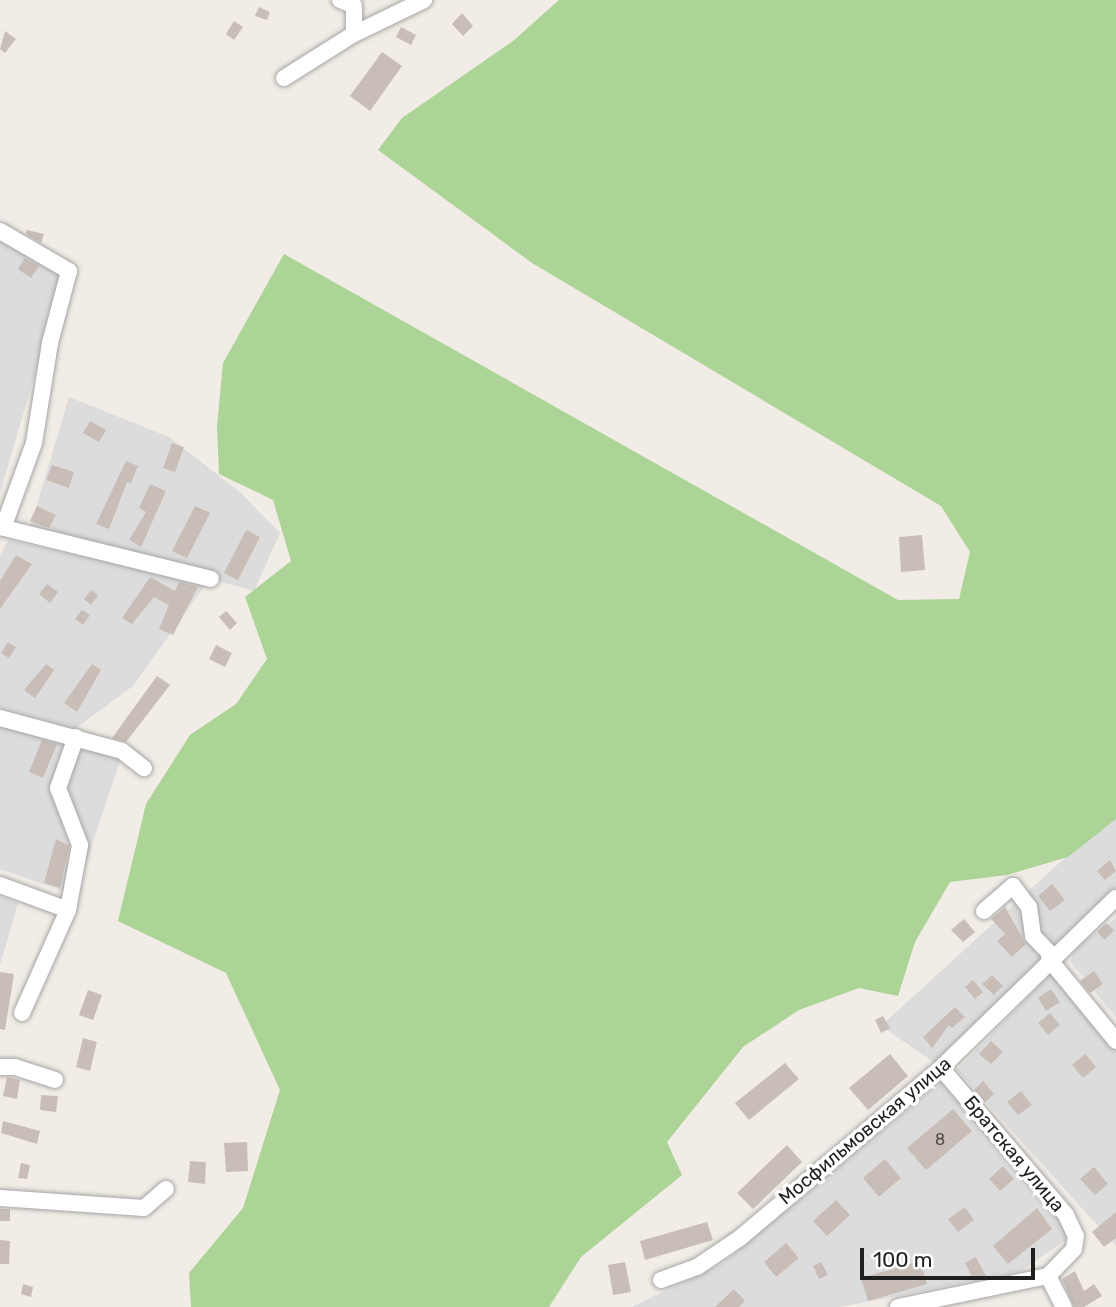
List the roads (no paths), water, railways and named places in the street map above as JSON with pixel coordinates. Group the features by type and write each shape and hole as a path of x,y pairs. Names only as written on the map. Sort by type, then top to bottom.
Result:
{"street":[{"path":"284,78 354,34 424,0"},
{"path":"352,2 354,34"},
{"path":"0,232 69,271 50,343 33,443 2,528 211,579"},
{"path":"0,718 122,751 144,768"},
{"path":"22,1013 68,910 80,845 58,788 76,737"},
{"path":"0,885 68,910"},
{"path":"984,911 1013,886 1029,907 1033,936 1116,1041"},
{"name":"Мосфильмовская улица","path":"661,1280 697,1267 740,1238 941,1068 1050,958 1116,898"},
{"path":"0,1067 55,1080"},
{"name":"Братская улица","path":"941,1068 1066,1215 1076,1236 1074,1249 1048,1276"},
{"path":"0,1198 144,1208 166,1189"},
{"path":"898,1307 1048,1276 1064,1307"}]}
